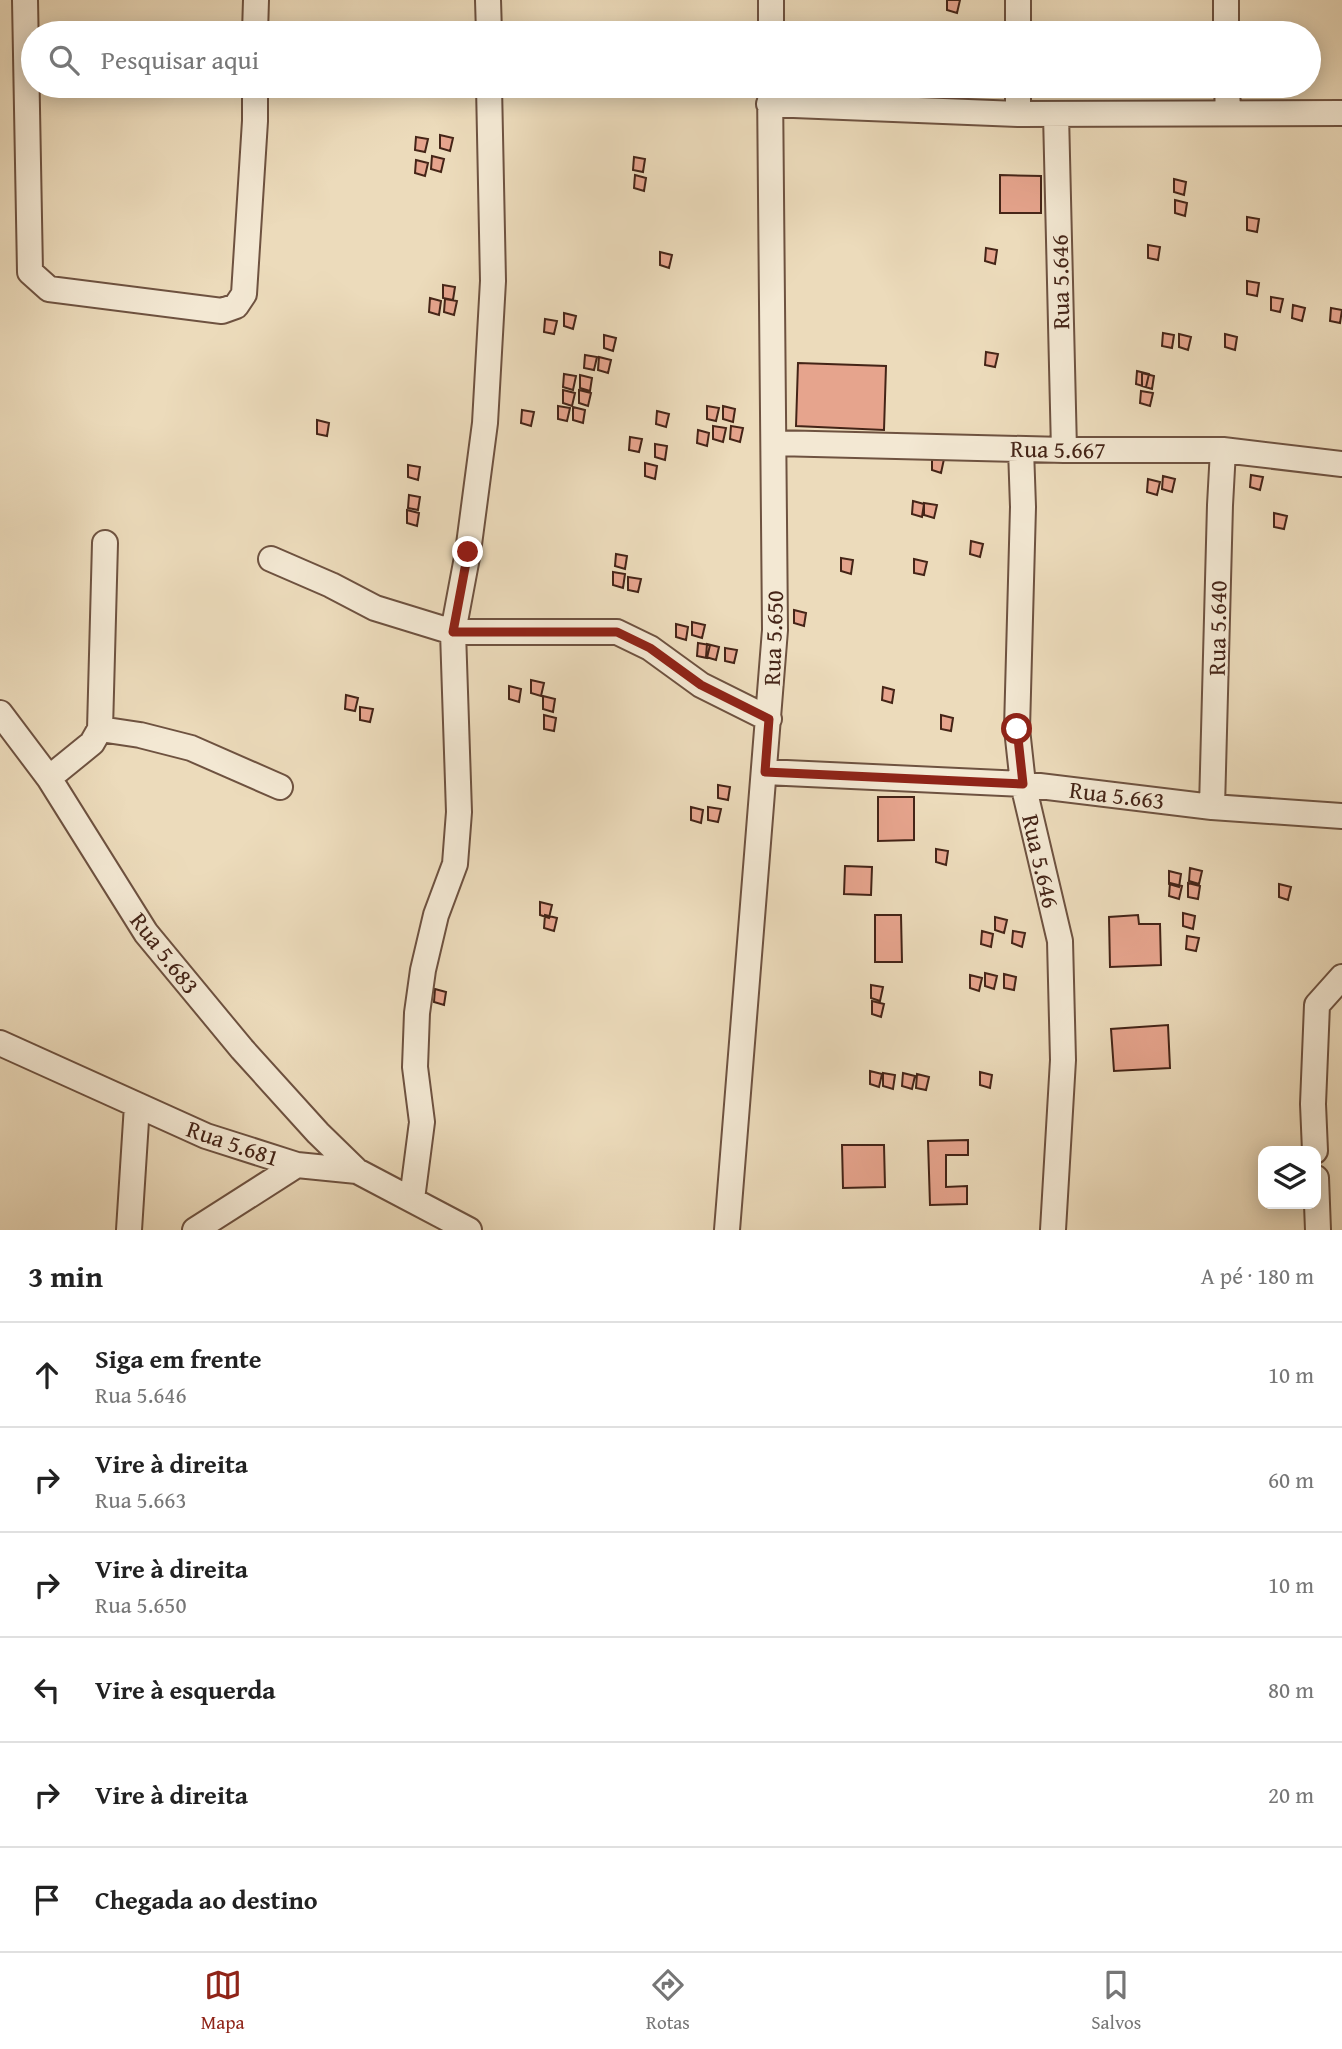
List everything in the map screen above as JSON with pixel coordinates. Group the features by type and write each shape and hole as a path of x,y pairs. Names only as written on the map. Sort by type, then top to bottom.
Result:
{"street":[{"path":"25,0 25,21"},
{"path":"256,0 256,21"},
{"path":"488,0 489,21"},
{"path":"771,0 771,21"},
{"path":"1018,0 1018,21"},
{"path":"1226,0 1226,21"},
{"path":"27,98 30,272 49,289 222,311 236,306 244,294 256,98"},
{"path":"412,1199 422,1122 415,1067 421,981 436,915 455,864 459,812 453,632 468,552 485,423 493,281 489,98"},
{"name":"Rua 5.650","path":"727,1230 775,630 770,98"},
{"path":"809,98 1018,114 1342,113"},
{"path":"1018,98 1018,114"},
{"path":"1227,98 1228,113"},
{"name":"Rua 5.646","path":"1056,114 1064,450"},
{"name":"Rua 5.667","path":"774,443 1064,450 1223,450 1342,464"},
{"name":"Rua 5.646","path":"1021,449 1023,507 1017,729 1023,784 1060,941 1063,1060 1053,1230"},
{"name":"Rua 5.640","path":"1212,807 1223,450"},
{"path":"49,778 92,743 100,729 105,543"},
{"path":"271,559 331,584 375,608 453,632 617,632 650,648 701,685 769,719"},
{"name":"Rua 5.683","path":"0,713 49,778 146,933 242,1049 357,1171"},
{"path":"100,729 140,735 191,748 280,787"},
{"name":"Rua 5.663","path":"765,772 1023,784 1212,807 1342,816"},
{"path":"1315,1146 1313,1104 1317,1005 1342,977"},
{"path":"1317,1005 1342,1006"},
{"name":"Rua 5.681","path":"0,1043 206,1136 297,1165 357,1171 469,1230"},
{"path":"129,1230 137,1105"},
{"path":"195,1230 297,1165"},
{"path":"1317,1209 1318,1230"}],"building":[{"path":"947,0 960,0 957,13 947,10"},
{"path":"440,135 453,138 450,151 440,148"},
{"path":"416,137 428,139 425,152 415,150"},
{"path":"432,156 444,159 441,172 431,169"},
{"path":"634,157 645,159 643,172 633,170"},
{"path":"416,160 428,163 425,176 415,173"},
{"path":"635,175 646,178 644,191 634,188"},
{"path":"1000,175 1041,176 1041,213 1000,213"},
{"path":"1174,179 1186,182 1184,195 1174,192"},
{"path":"1175,200 1187,203 1185,216 1175,213"},
{"path":"1247,217 1259,219 1257,232 1247,230"},
{"path":"1148,245 1160,247 1158,260 1148,258"},
{"path":"986,248 997,250 995,264 985,261"},
{"path":"660,252 672,255 669,268 660,265"},
{"path":"1247,281 1259,283 1257,296 1247,294"},
{"path":"443,285 455,287 453,300 443,298"},
{"path":"1271,297 1283,299 1280,312 1271,310"},
{"path":"430,298 441,301 439,315 429,312"},
{"path":"445,299 457,301 454,315 444,312"},
{"path":"1293,305 1305,308 1302,321 1292,318"},
{"path":"1331,308 1342,310 1340,323 1330,321"},
{"path":"564,313 576,316 573,329 564,326"},
{"path":"545,319 557,321 554,334 544,332"},
{"path":"1163,333 1174,335 1172,348 1162,346"},
{"path":"1179,334 1191,337 1188,350 1179,347"},
{"path":"1225,334 1237,337 1235,350 1225,347"},
{"path":"604,335 616,338 613,351 604,348"},
{"path":"986,352 998,354 995,367 985,365"},
{"path":"585,355 597,357 594,370 584,368"},
{"path":"599,357 611,360 608,373 598,370"},
{"path":"798,363 886,366 884,430 796,426"},
{"path":"1137,371 1149,374 1146,387 1136,384"},
{"path":"1142,373 1154,376 1152,389 1142,386"},
{"path":"564,374 576,376 573,390 563,387"},
{"path":"580,375 592,378 590,391 580,388"},
{"path":"563,390 575,393 572,406 563,403"},
{"path":"579,390 591,393 588,406 579,403"},
{"path":"1141,391 1153,393 1150,406 1140,403"},
{"path":"558,406 570,408 567,421 558,419"},
{"path":"707,406 719,408 716,421 707,419"},
{"path":"723,406 735,409 733,422 723,419"},
{"path":"573,407 585,410 583,423 573,420"},
{"path":"522,410 534,412 531,426 521,423"},
{"path":"657,411 669,414 666,427 656,424"},
{"path":"317,420 329,423 327,436 317,434"},
{"path":"713,426 726,428 723,442 713,439"},
{"path":"731,426 743,428 740,442 730,439"},
{"path":"698,430 709,433 707,446 697,443"},
{"path":"630,437 642,439 639,452 629,450"},
{"path":"655,444 667,446 665,460 655,457"},
{"path":"932,456 944,459 941,473 932,470"},
{"path":"645,463 657,466 655,479 645,476"},
{"path":"408,465 420,467 418,480 408,477"},
{"path":"1251,475 1263,477 1260,490 1250,487"},
{"path":"1163,476 1175,479 1172,492 1162,489"},
{"path":"1148,479 1160,482 1157,495 1147,492"},
{"path":"409,495 420,497 418,510 408,508"},
{"path":"913,501 924,504 922,517 912,514"},
{"path":"924,503 937,505 934,518 924,515"},
{"path":"407,510 419,513 417,526 407,523"},
{"path":"1274,513 1287,516 1284,529 1274,527"},
{"path":"971,541 983,544 980,557 970,554"},
{"path":"616,554 627,556 625,569 615,566"},
{"path":"841,558 853,560 851,574 841,571"},
{"path":"914,559 927,562 924,575 914,573"},
{"path":"613,572 625,574 623,588 613,585"},
{"path":"628,577 641,579 638,592 628,590"},
{"path":"794,610 806,613 804,626 794,623"},
{"path":"692,622 705,625 702,638 692,635"},
{"path":"676,624 688,627 686,640 676,637"},
{"path":"698,643 710,645 707,658 697,656"},
{"path":"707,644 719,647 716,660 706,657"},
{"path":"725,648 737,650 734,663 725,661"},
{"path":"531,680 544,683 541,696 531,693"},
{"path":"509,686 521,689 519,702 509,699"},
{"path":"883,687 894,690 892,703 882,700"},
{"path":"346,695 358,698 355,711 345,709"},
{"path":"543,696 555,699 553,712 543,709"},
{"path":"360,707 373,709 370,722 360,720"},
{"path":"544,715 556,718 554,731 544,729"},
{"path":"941,715 953,718 951,731 941,729"},
{"path":"718,785 730,787 728,800 718,798"},
{"path":"878,797 914,797 914,840 878,841"},
{"path":"691,807 703,810 701,823 691,820"},
{"path":"708,807 721,809 718,822 708,820"},
{"path":"936,849 948,851 946,865 936,862"},
{"path":"845,866 872,867 871,895 844,894"},
{"path":"1190,868 1202,871 1199,884 1189,881"},
{"path":"1169,871 1181,874 1179,887 1169,884"},
{"path":"1170,883 1182,886 1179,899 1169,896"},
{"path":"1188,883 1200,886 1198,899 1188,897"},
{"path":"1279,884 1291,887 1288,900 1279,897"},
{"path":"540,902 552,905 549,918 540,915"},
{"path":"1183,913 1195,916 1193,929 1183,926"},
{"path":"545,915 557,918 554,931 544,928"},
{"path":"875,915 901,915 902,962 875,962"},
{"path":"1138,915 1139,924 1160,924 1161,965 1110,967 1109,917"},
{"path":"995,917 1007,920 1004,933 995,930"},
{"path":"982,931 993,934 991,947 981,944"},
{"path":"1013,931 1025,933 1022,947 1012,943"},
{"path":"1187,936 1199,938 1196,951 1186,949"},
{"path":"985,973 997,976 994,989 985,986"},
{"path":"1004,974 1016,977 1014,990 1004,988"},
{"path":"970,975 982,978 979,991 970,988"},
{"path":"871,985 883,987 880,1001 871,998"},
{"path":"435,989 446,992 444,1005 434,1002"},
{"path":"872,1001 884,1004 881,1017 872,1014"},
{"path":"1168,1025 1170,1068 1114,1071 1111,1029"},
{"path":"870,1071 882,1074 879,1087 870,1084"},
{"path":"980,1072 992,1075 990,1088 980,1085"},
{"path":"883,1073 895,1075 893,1089 883,1086"},
{"path":"903,1073 915,1076 912,1089 902,1086"},
{"path":"917,1074 929,1077 926,1090 916,1088"},
{"path":"968,1140 968,1155 946,1155 946,1187 967,1186 967,1204 930,1205 928,1141"},
{"path":"842,1145 884,1145 885,1187 843,1188"}],"route":[{"path":"468,552 453,632 617,632 650,648 701,685 769,719 765,772 1023,784 1017,729"}]}
